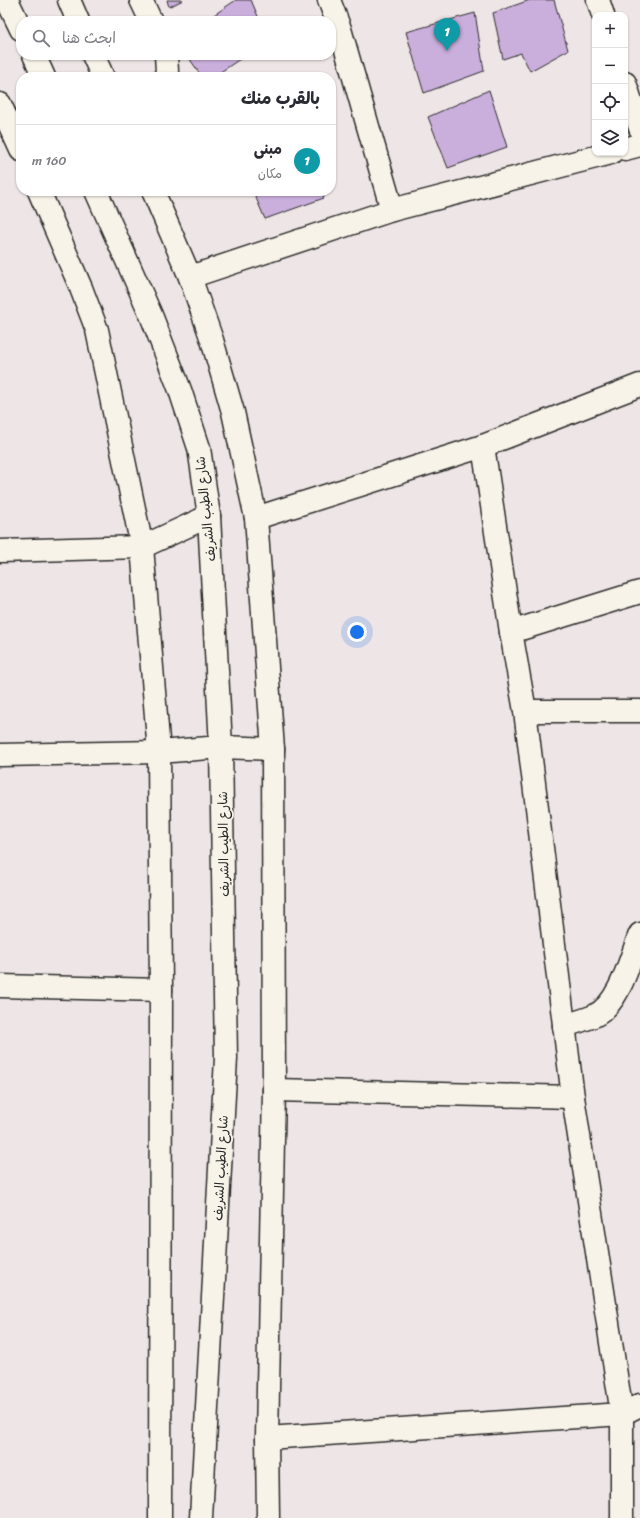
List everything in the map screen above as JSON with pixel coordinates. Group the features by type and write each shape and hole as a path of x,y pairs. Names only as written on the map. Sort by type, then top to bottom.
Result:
{"street":[{"path":"7,0 16,19"},
{"path":"69,0 76,16"},
{"path":"141,0 149,16"},
{"path":"329,0 335,16"},
{"path":"598,0 601,12"},
{"path":"336,18 392,210"},
{"path":"36,60 42,72"},
{"path":"95,60 101,72"},
{"path":"166,60 167,72"},
{"path":"625,84 640,128"},
{"path":"0,104 16,139"},
{"path":"628,148 640,145"},
{"path":"190,277 392,210 599,156"},
{"path":"41,196 81,288 97,330 142,547 159,752 161,990 160,1518"},
{"name":"شارع الطيب الشريف","path":"98,196 151,315 180,390 199,448 209,516 221,747 226,1058 201,1518"},
{"path":"155,196 190,277 212,340 233,412 256,518 273,749 274,1090 267,1438 268,1518"},
{"path":"256,518 483,446 640,385"},
{"path":"483,446 511,632 525,711 573,1097 631,1410 622,1518"},
{"path":"0,551 142,547 209,516"},
{"path":"511,632 640,592"},
{"path":"525,711 640,711"},
{"path":"0,755 159,752 221,747 273,749"},
{"path":"564,1026 595,1015 612,1001 622,982 640,934"},
{"path":"0,986 161,990"},
{"path":"274,1090 573,1097"},
{"path":"267,1438 631,1410"}],"building":[{"path":"167,0 183,0 169,7"},
{"path":"236,0 251,0 258,16 212,16"},
{"path":"530,0 554,0 568,50 530,71 521,53 503,59 493,13"},
{"path":"475,13 484,71 424,93 406,32"},
{"path":"190,60 238,60 220,72 199,72"},
{"path":"489,90 507,147 448,168 428,117"},
{"path":"255,196 323,196 324,198 265,219"}],"place":[{"name":"مبنى","path":"447,51"}]}
